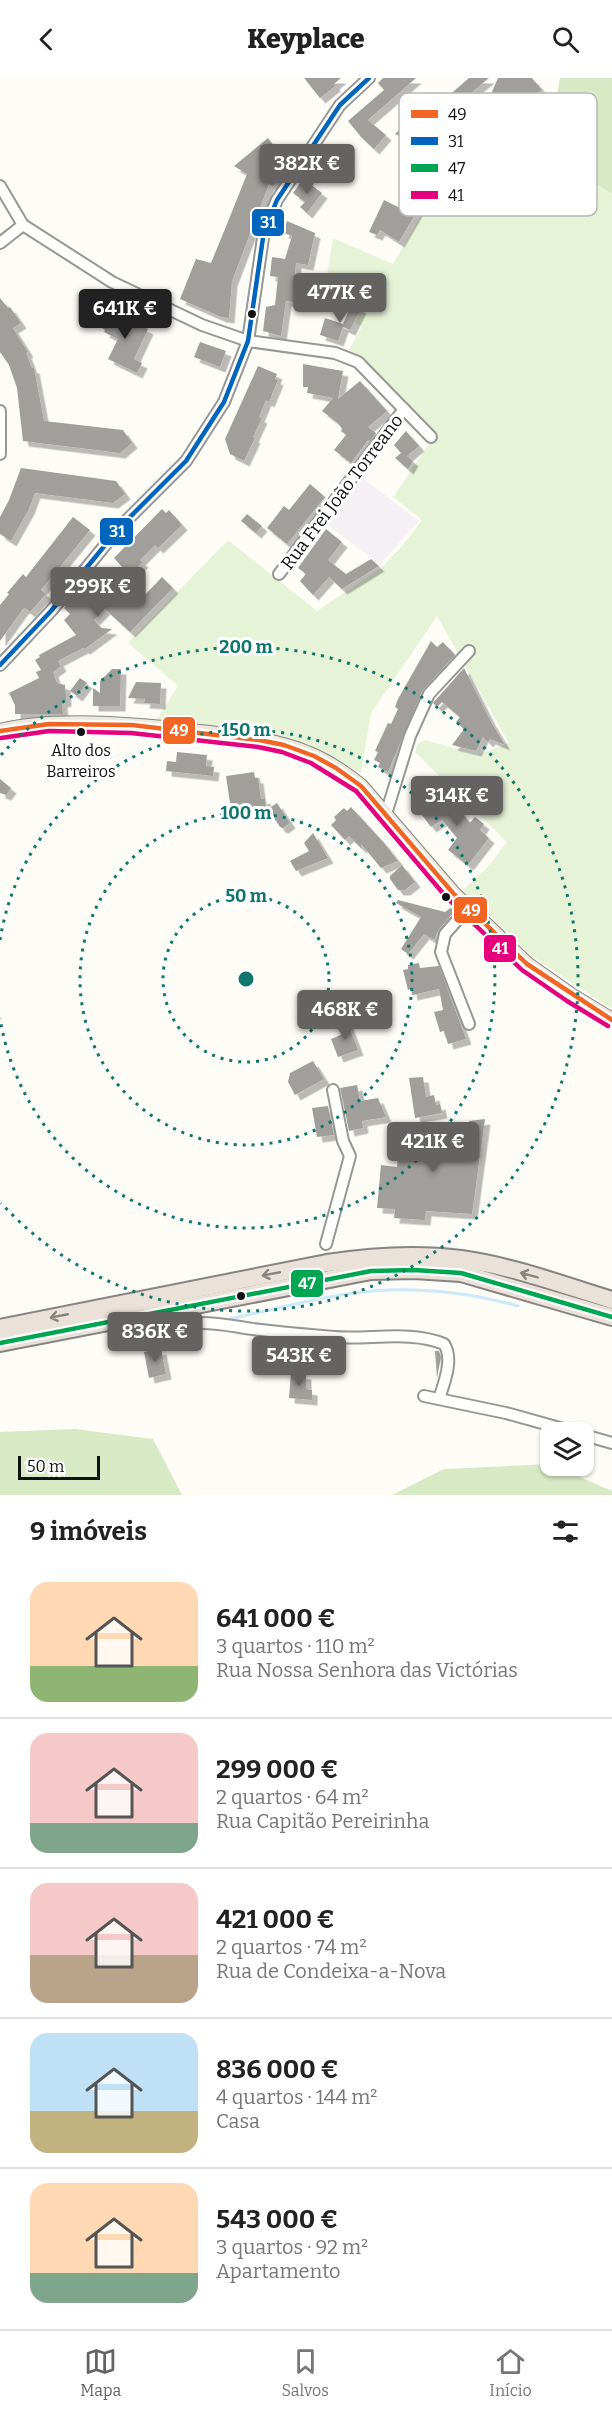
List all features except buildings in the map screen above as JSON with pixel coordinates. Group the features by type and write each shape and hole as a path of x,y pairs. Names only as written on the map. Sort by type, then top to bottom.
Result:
{"highway":[{"path":"0,1328 327,1263 370,1257 416,1255 462,1259 531,1275 612,1300"},
{"path":"0,1343 371,1271 414,1270 461,1273 612,1317"}],"main road":[{"path":"0,731 16,727 82,724 120,726 178,730 274,743 307,752 344,772 361,786 453,893 527,964 612,1020"}],"street":[{"path":"0,665 51,611 120,527 186,461 224,402 248,341 264,231 277,200 340,105 369,78"},
{"path":"0,186 23,225 0,243"},
{"name":"Rua Frei João Torreano","path":"23,225 112,282 202,325 248,341 335,353 358,363 431,437"},
{"name":"Rua Frei João Torreano","path":"279,574 404,410"},
{"path":"0,411 0,454"},
{"path":"386,814 410,736 429,694 469,651"},
{"path":"468,908 445,934 441,952 469,1024"},
{"path":"326,1244 350,1156 343,1141 333,1090"},
{"path":"198,1323 226,1324 261,1330 336,1337 408,1338 439,1342 444,1344 448,1353 447,1373 439,1399"},
{"path":"424,1396 540,1422"},
{"path":"594,1438 612,1443"}],"shaded area":[{"path":"358,475 419,521 380,564 326,524 326,518"}],"green space":[{"path":"560,78 612,78 612,194 597,185 597,93 557,93"},
{"path":"597,185 612,194 612,1009 533,957 463,890 487,868 507,842 415,752 417,744 426,740 477,755 509,743 437,616 371,713 361,773 311,746 277,736 156,721 178,686 128,643 228,540 317,611 381,568 422,520 393,497 436,434 361,358 349,350 362,326 322,305 333,238 393,264 421,216 597,216"},
{"path":"75,1429 153,1439 182,1495 0,1495 0,1432"},
{"path":"540,1464 540,1476 578,1476 612,1491 612,1495 392,1495 444,1469"}],"waterway":[{"path":"229,1319 337,1296 391,1290 446,1292 518,1306"}],"transit line":[{"name":"31","path":"0,665 51,611 120,527 186,461 224,402 248,341 264,231 277,200 340,105 369,78"},
{"name":"49","path":"0,731 49,724 132,725 259,740 284,745 314,756 361,786 453,893 527,964 612,1020"},
{"name":"41","path":"1,738 49,731 131,733 258,747 282,752 311,763 356,791 447,898 522,970 608,1026"},
{"name":"47","path":"0,1343 371,1271 414,1270 461,1273 612,1317"}],"place":[{"name":"Alto dos Barreiros","path":"81,732"}]}
